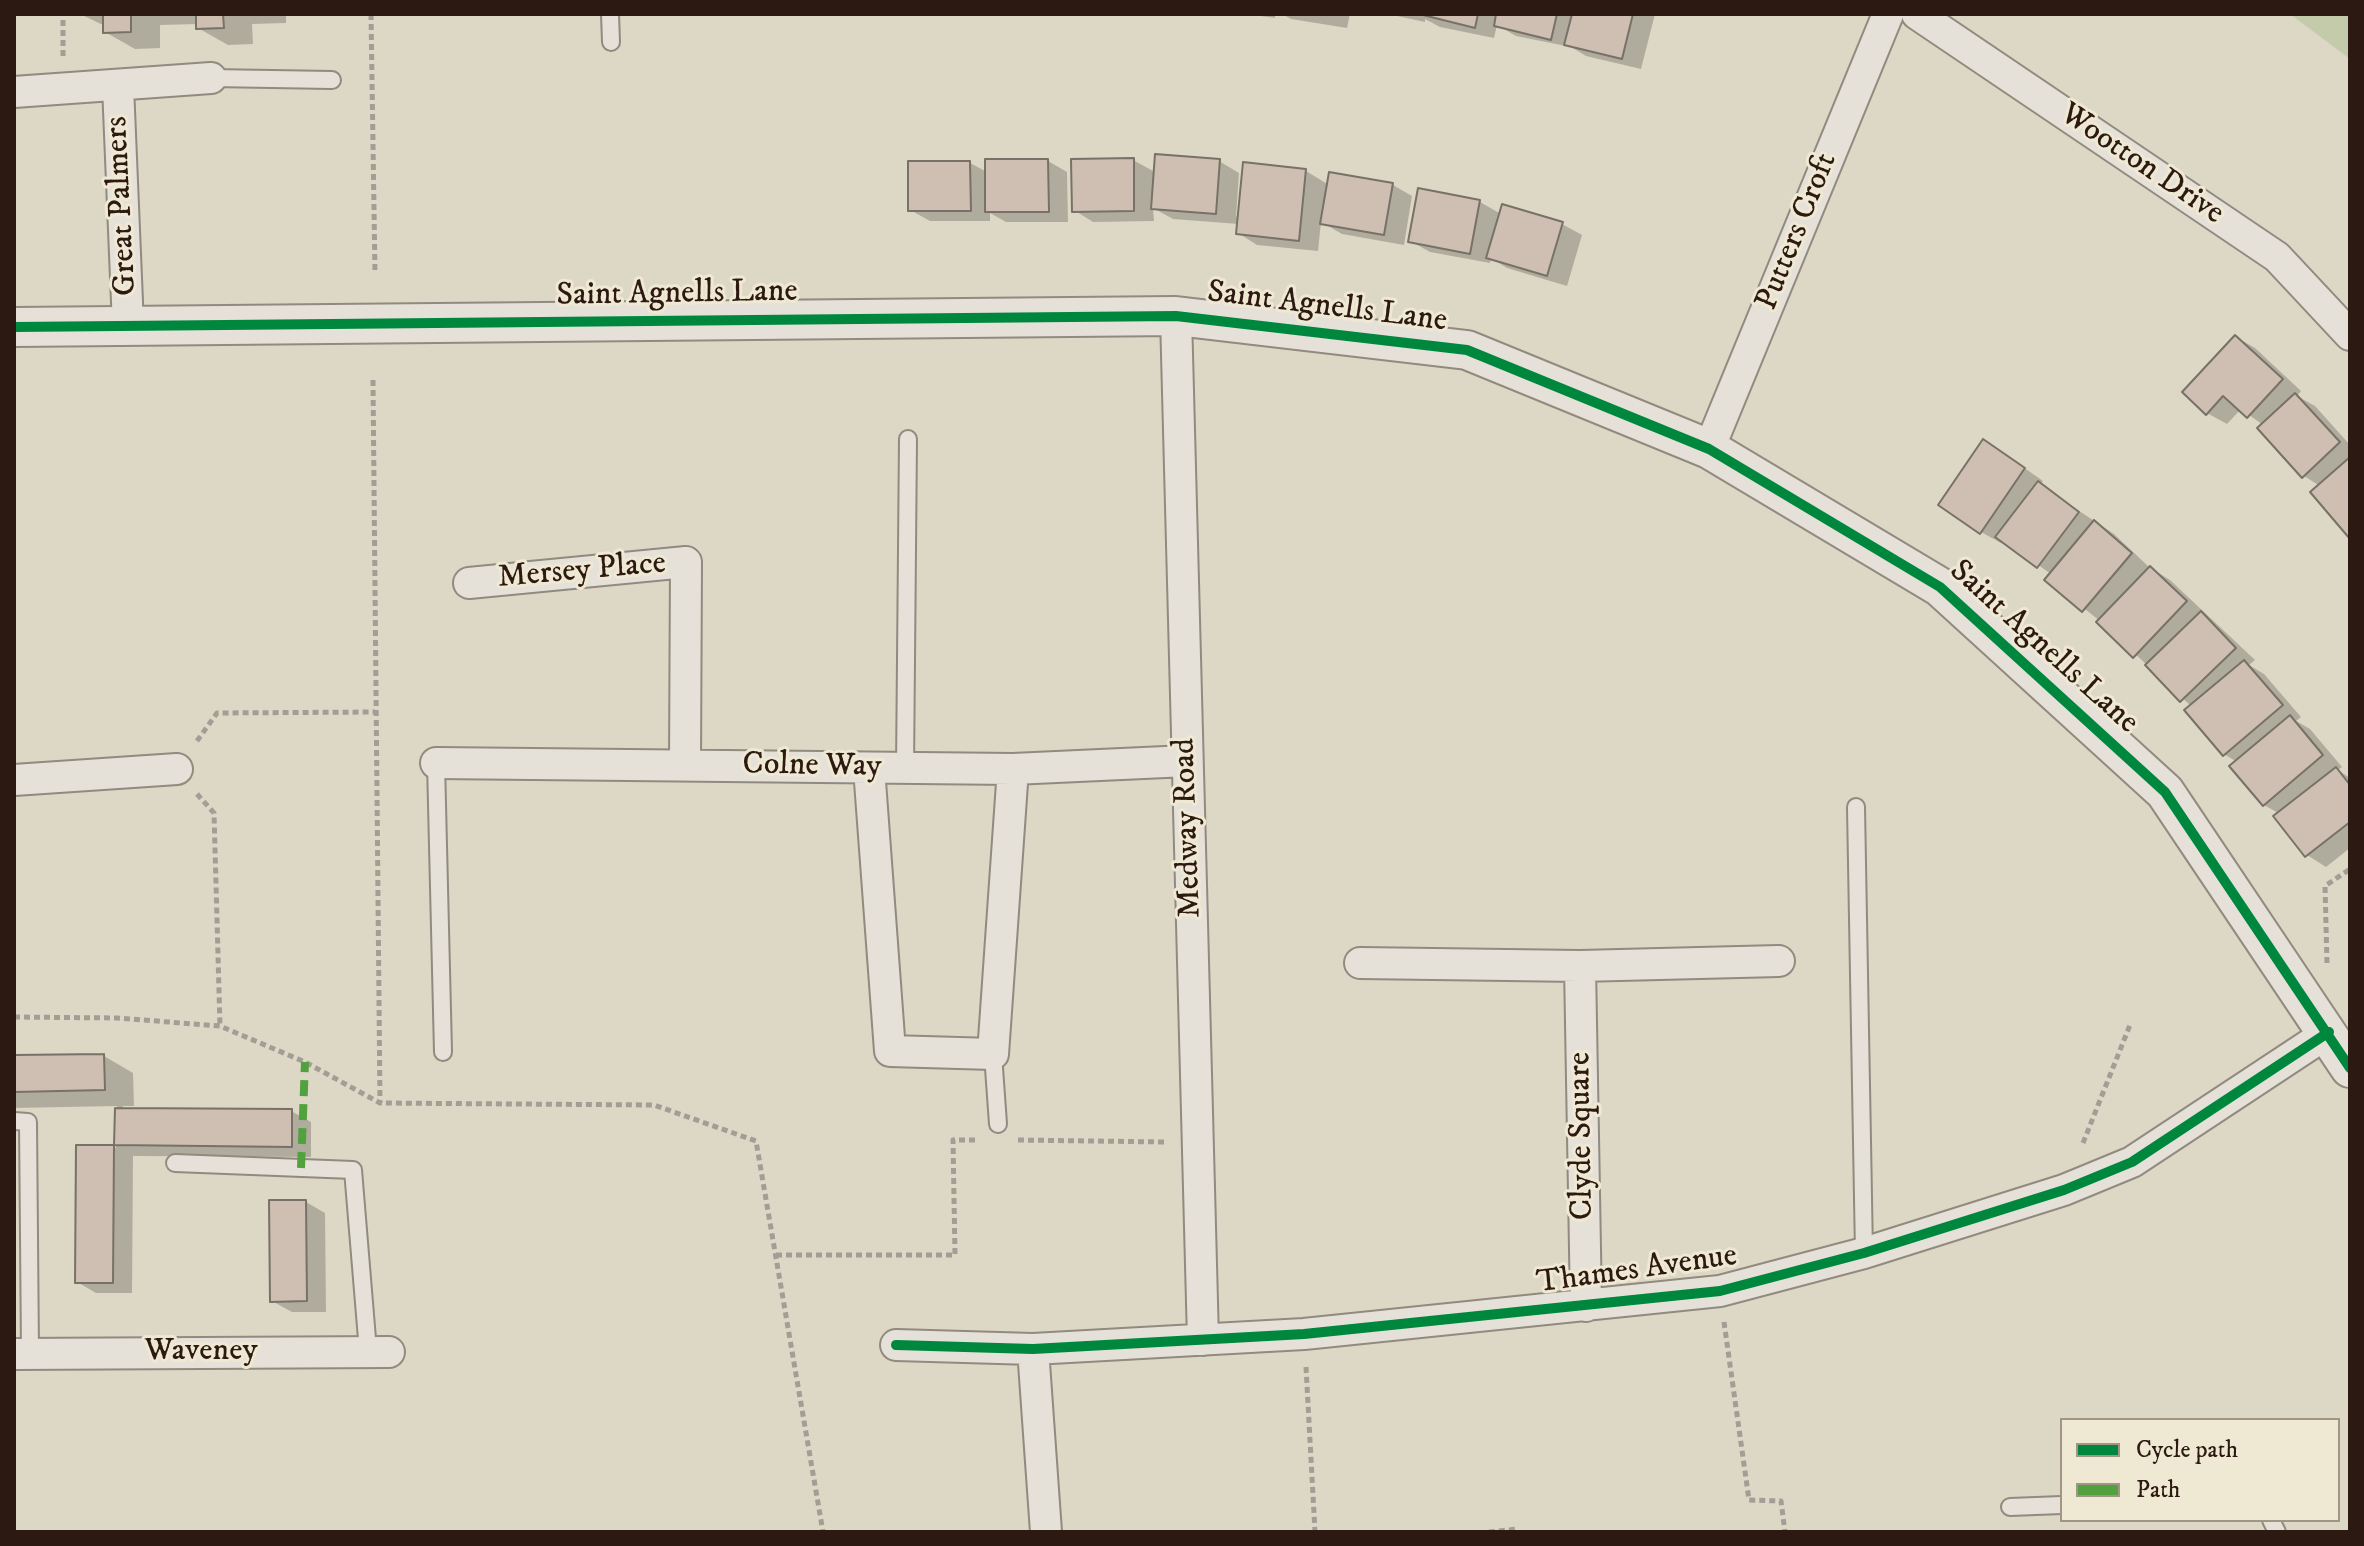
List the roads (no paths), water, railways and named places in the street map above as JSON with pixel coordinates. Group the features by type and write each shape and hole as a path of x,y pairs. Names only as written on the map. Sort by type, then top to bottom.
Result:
{"street":[{"name":"Putters Croft","path":"1709,449 1888,14"},
{"name":"Wootton Drive","path":"1917,14 2277,257 2350,335"},
{"name":"Great Palmers","path":"14,92 211,78"},
{"name":"Great Palmers","path":"118,86 128,326"},
{"name":"Saint Agnells Lane","path":"14,327 1176,316 1467,350 1709,449 1940,587 2165,792 2329,1032 2350,1068"},
{"name":"Medway Road","path":"1176,316 1203,1340"},
{"name":"Mersey Place","path":"469,583 686,562 685,764"},
{"name":"Colne Way","path":"436,763 1013,769 1187,761"},
{"path":"869,768 890,1051 993,1054 1013,769"},
{"path":"14,780 177,769"},
{"path":"1360,963 1580,966 1779,961"},
{"name":"Clyde Square","path":"1580,966 1586,1306"},
{"name":"Thames Avenue","path":"896,1345 1033,1349 1304,1334 1720,1291 1864,1253 2064,1190 2132,1162 2329,1032"},
{"path":"1033,1349 1046,1532"},
{"name":"Waveney","path":"22,1353 378,1352"}],"lane":[{"path":"610,14 611,42"},
{"path":"211,78 332,80"},
{"path":"905,769 908,439"},
{"path":"436,763 443,1052"},
{"path":"1856,807 1864,1253"},
{"path":"993,1054 998,1124"},
{"path":"14,1121 28,1122 22,1353"},
{"path":"175,1163 353,1170 378,1352"},
{"path":"2010,1507 2060,1505"}]}
